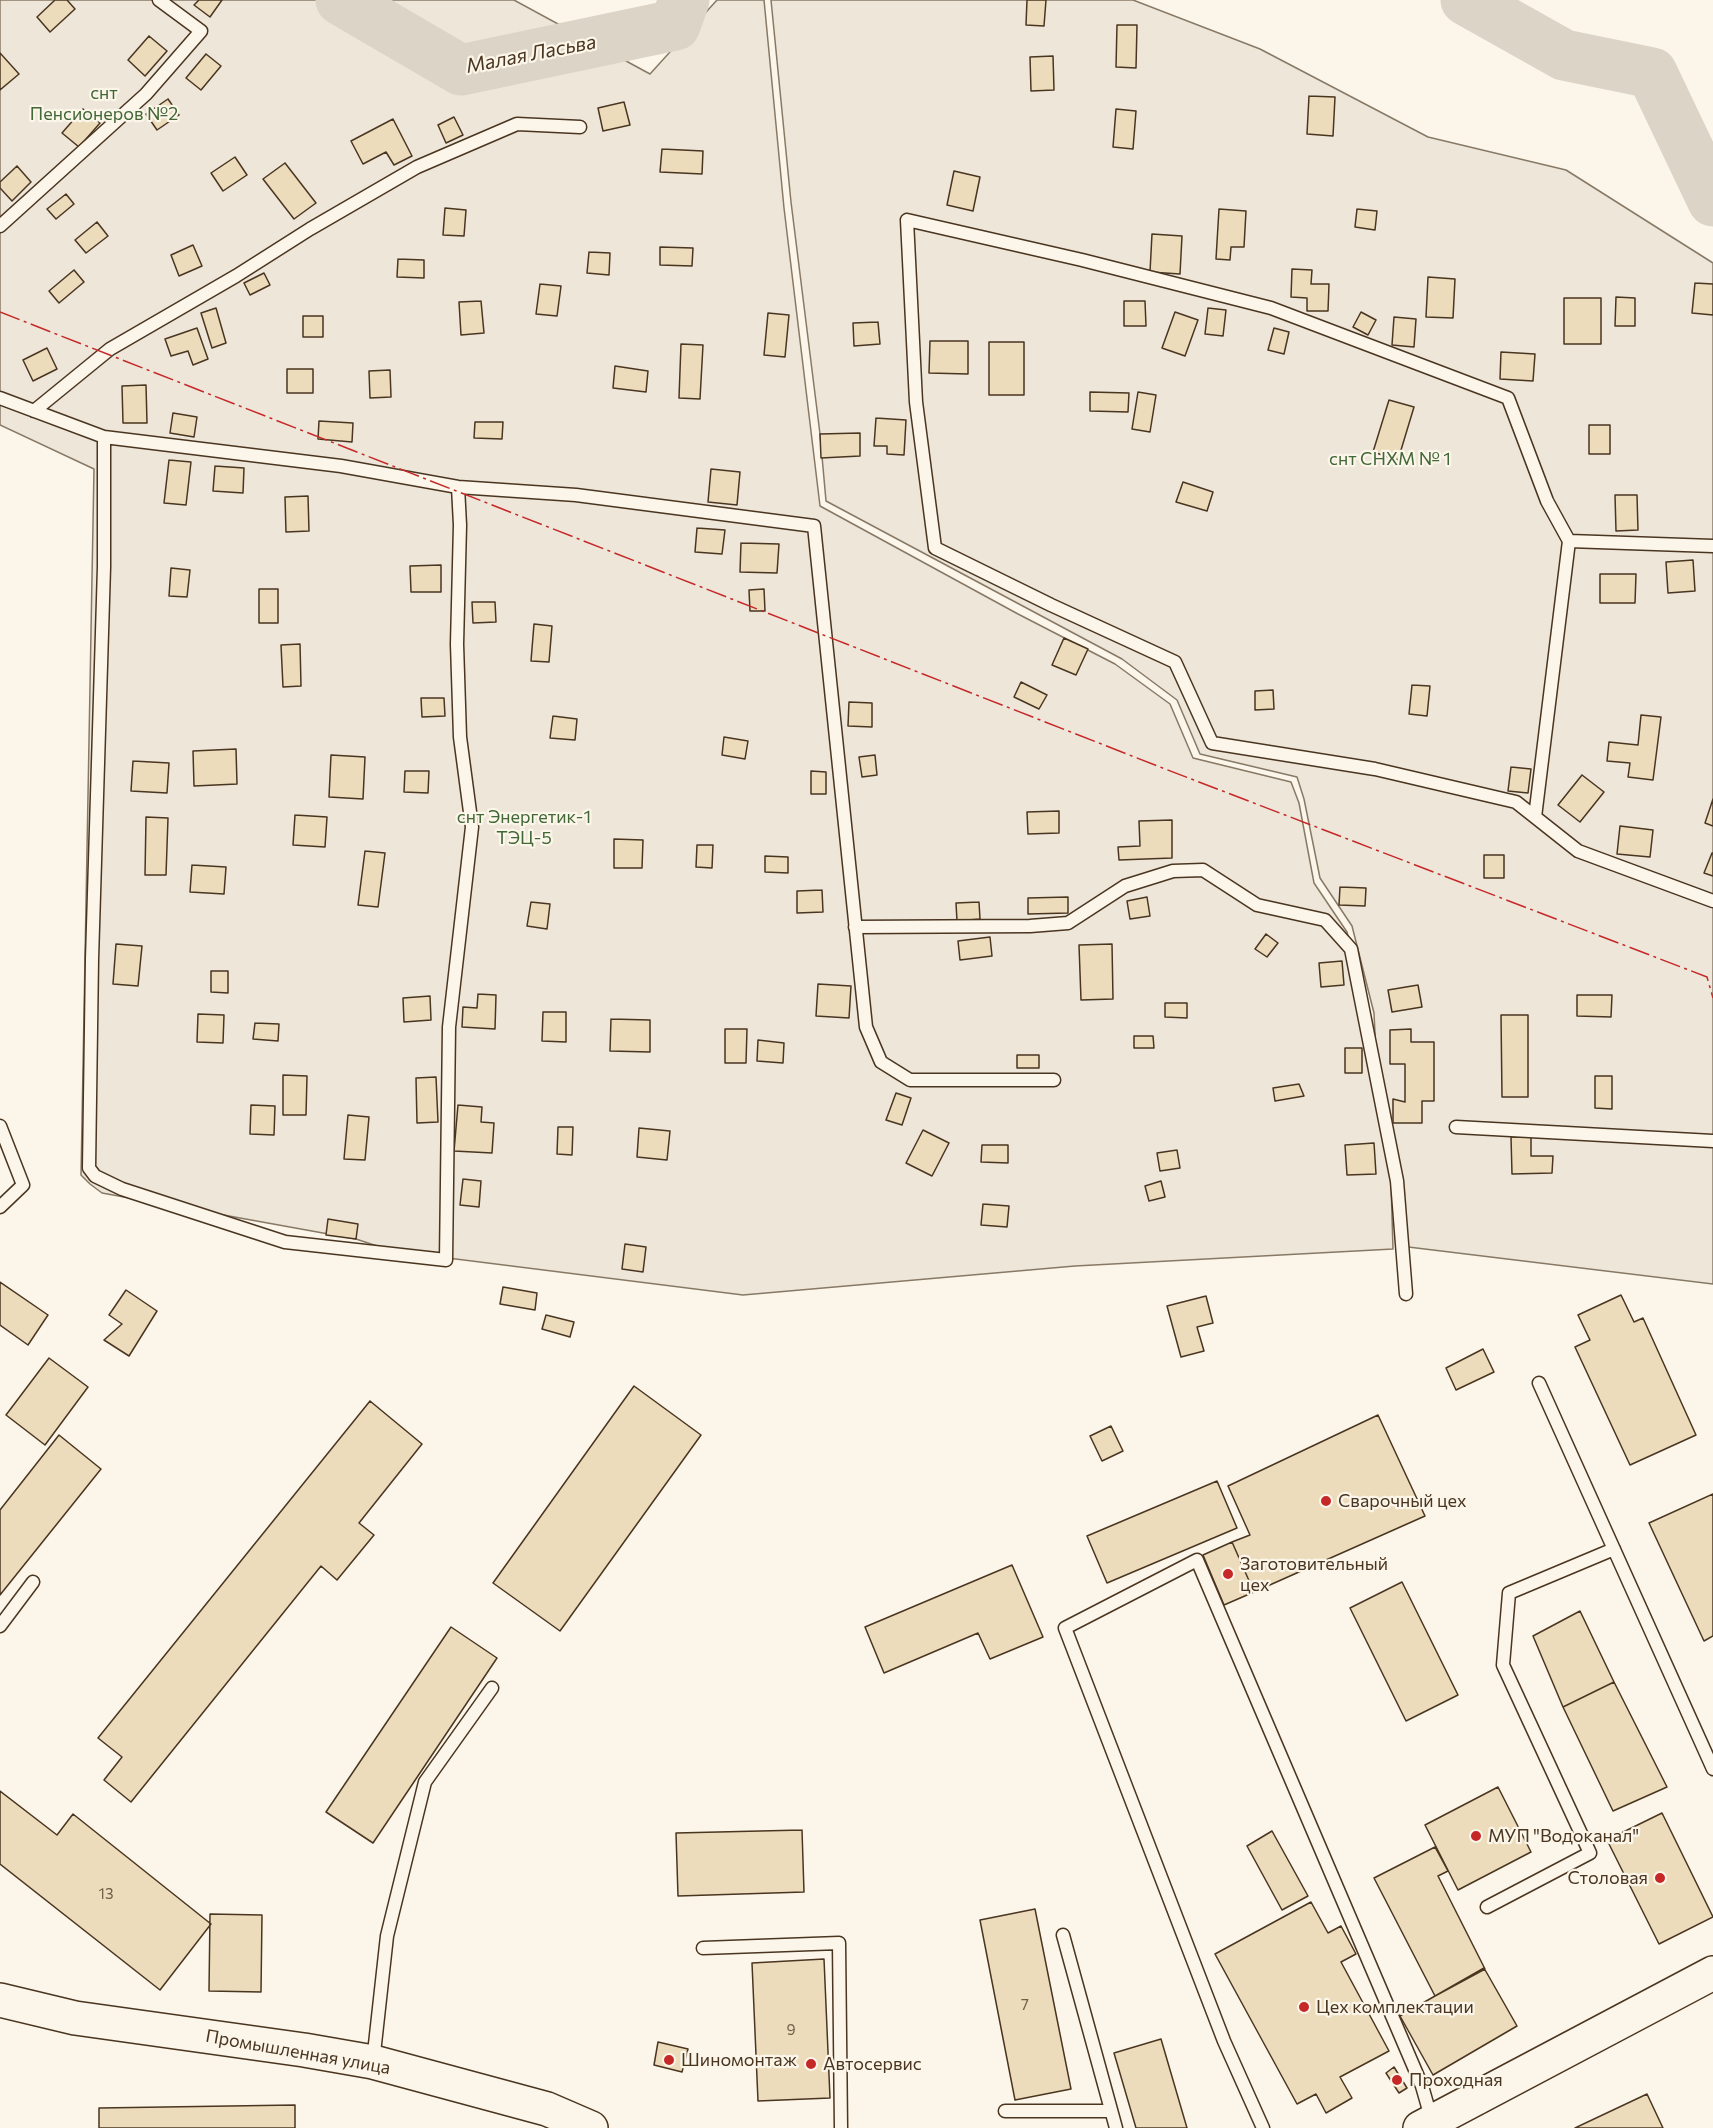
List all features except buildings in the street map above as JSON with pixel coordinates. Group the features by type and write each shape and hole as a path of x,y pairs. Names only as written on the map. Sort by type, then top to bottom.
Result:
{"main road":[{"path":"1426,2126 1713,1973"},
{"name":"Промышленная улица","path":"0,2000 75,2018 304,2050 372,2062 548,2109 591,2128"}],"lane":[{"path":"0,226 146,94 201,31 159,0"},
{"path":"34,411 110,349 417,167 517,124 580,127"},
{"path":"1535,817 1569,541 1547,501 1508,398 1271,308 1082,260 907,220 916,402 935,548 1175,662 1212,743 1375,769 1516,802 1578,851 1713,901"},
{"path":"0,398 104,437 341,466 458,487 576,495 814,526 866,1027 881,1062 910,1080 1054,1080"},
{"path":"104,437 104,567 92,959 89,1167 95,1176 122,1189 285,1242 446,1260 449,1027 472,827 459,737 457,645 460,525 458,487"},
{"path":"1569,541 1713,546"},
{"path":"855,927 1030,926 1068,923 1125,886 1173,871 1203,870 1257,905 1325,920 1351,949 1397,1181 1406,1294"},
{"path":"0,1126 24,1185 0,1207"},
{"path":"1456,1127 1713,1141"},
{"path":"1539,1383 1713,1768"},
{"path":"1487,1907 1590,1853 1503,1665 1509,1593 1614,1549"},
{"path":"1263,2128 1224,2041 1065,1628 1197,1560 1422,2086 1426,2126"},
{"path":"0,1626 33,1582"},
{"path":"372,2062 387,1936 425,1782 492,1688"},
{"path":"1063,1935 1116,2128"},
{"path":"703,1948 839,1942 841,2128"},
{"path":"1005,2111 1111,2111"}],"green space":[{"name":"снт Энергетик-1 ТЭЦ-5","path":"0,0 514,0 650,74 717,0 764,0 784,208 820,506 1115,664 1170,704 1193,758 1291,782 1299,803 1314,883 1347,932 1368,1017 1377,1075 1374,1013 1352,926 1320,878 1304,799 1297,777 1200,754 1177,700 1122,659 826,501 820,434 791,202 771,0 1133,0 1260,49 1428,137 1566,170 1713,263 1713,1284 1400,1246 1397,1181 1380,1101 1391,1183 1393,1249 1075,1266 743,1295 392,1251 356,1239 102,1193 81,1175 94,469 0,425"}],"waterway":[{"name":"Малая Ласьва","path":"341,0 461,70 675,25 684,0"},
{"name":"Малая Ласьва","path":"1466,0 1564,55 1652,73 1713,201"}],"power":[{"path":"0,312 1160,767 1707,977 1713,998"}],"place":[{"name":"Сварочный цех","path":"1326,1501"},
{"name":"Заготовительный цех","path":"1228,1574"},
{"name":"МУП \"Водоканал\"","path":"1476,1836"},
{"name":"Столовая","path":"1660,1878"},
{"name":"Цех комплектации","path":"1304,2007"},
{"name":"Шиномонтаж","path":"669,2060"},
{"name":"Автосервис","path":"811,2064"},
{"name":"Проходная","path":"1397,2080"}],"park label":[{"name":"снт Пенсионеров №2","path":"104,103"},
{"name":"снт СНХМ № 1","path":"1390,459"}]}
